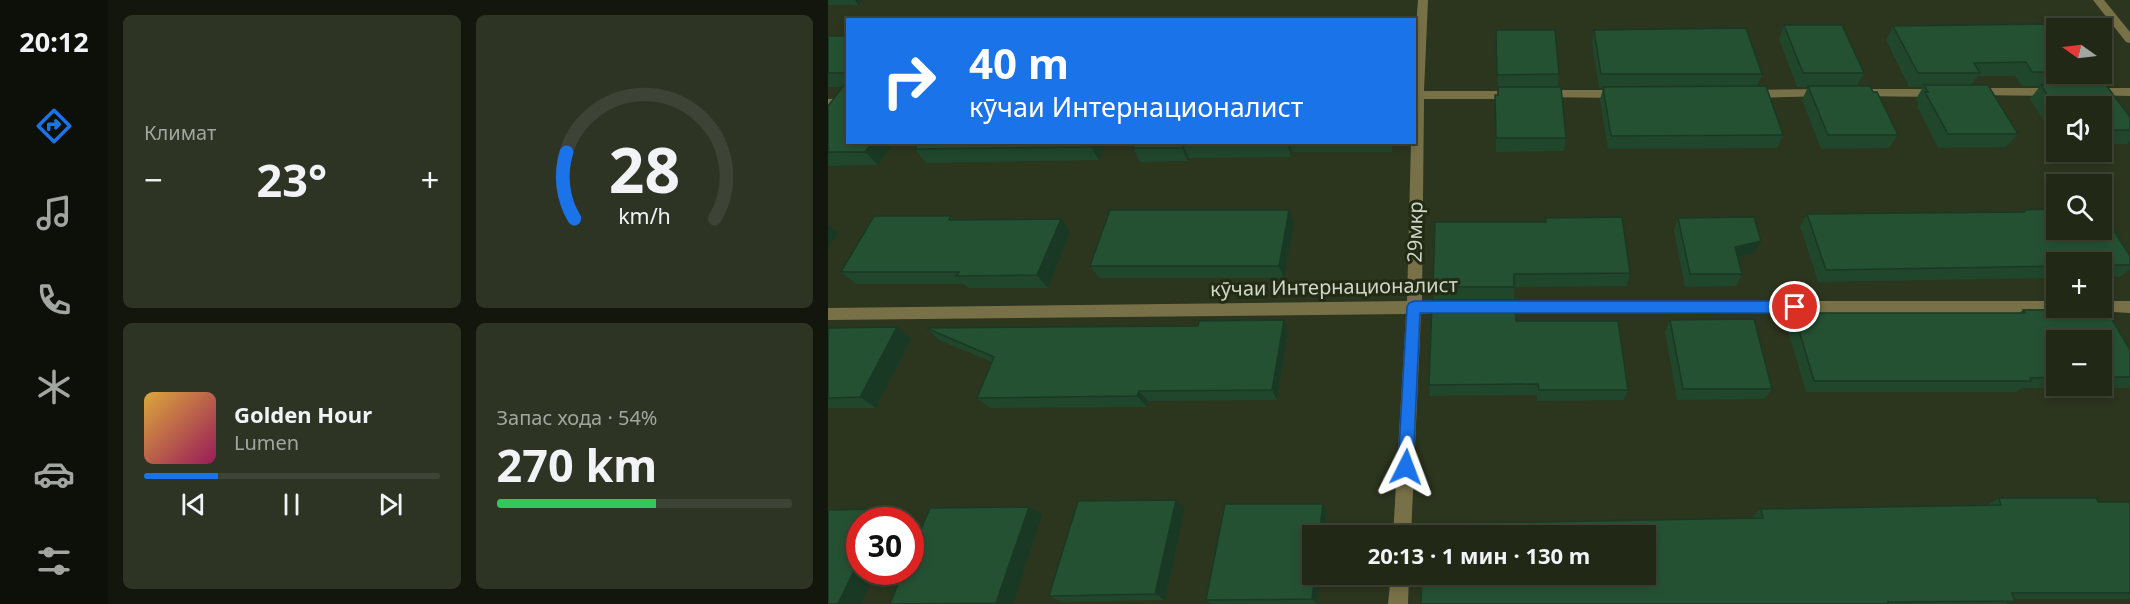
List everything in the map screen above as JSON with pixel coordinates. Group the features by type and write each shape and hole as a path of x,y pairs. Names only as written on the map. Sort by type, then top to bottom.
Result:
{"street":[{"name":"29мкр","path":"1416,95 1423,0"},
{"path":"2098,0 2130,39"},
{"path":"1738,94 2130,92"},
{"path":"1416,95 1632,94"},
{"path":"828,103 846,102"},
{"name":"29мкр","path":"1403,525 1414,307 1416,144"},
{"name":"кӯчаи Интернационалист","path":"828,315 1461,307"},
{"name":"кӯчаи Интернационалист","path":"1485,307 2046,307"},
{"path":"2112,307 2130,307"},
{"path":"1398,604 1399,585"}],"building":[{"path":"2046,24 2046,72 2032,72 2026,62 1974,63 1980,73 1918,73 1893,26"},
{"path":"1784,25 1842,25 1864,73 1803,73"},
{"path":"1746,28 1762,74 1601,74 1594,30"},
{"path":"1496,30 1555,30 1559,74 1497,75"},
{"path":"828,36 846,36 846,73 828,73"},
{"path":"846,83 846,144 871,144 865,152 828,152 828,106"},
{"path":"1924,85 1988,85 2018,134 1948,134 1925,92 1928,92"},
{"path":"2041,85 2106,85 2130,117 2130,130 2112,130 2112,96 2048,96"},
{"path":"1766,86 1783,135 1611,136 1603,87"},
{"path":"1808,86 1870,86 1873,92 1877,92 1898,135 1828,135"},
{"path":"1498,87 1561,87 1566,138 1496,138 1495,95 1498,95"},
{"path":"918,144 1092,144 1091,147 915,149"},
{"path":"1134,144 1287,144 1183,145 1182,148 1133,148"},
{"path":"2046,209 2046,240 2112,240 2112,228 2130,256 2130,265 2112,265 2112,252 2046,252 2046,266 1826,270 1807,214 2025,212 2024,210"},
{"path":"1110,210 1289,210 1279,266 1090,266"},
{"path":"874,216 951,216 949,220 1061,219 1037,275 956,276 959,272 841,272"},
{"path":"1622,217 1630,273 1514,274 1514,287 1433,287 1435,222 1546,222 1545,218"},
{"path":"1754,217 1761,241 1735,247 1742,274 1690,274 1678,218"},
{"path":"1432,303 1515,303 1516,321 1618,321 1628,390 1539,390 1538,384 1429,385"},
{"path":"2023,310 2046,310 2046,318 2111,318 2130,350 2130,377 2112,377 2112,330 2046,330 2046,377 2030,378 2031,381 1814,381 1794,313 2025,313"},
{"path":"1754,319 1772,389 1683,389 1670,320"},
{"path":"1284,320 1272,390 1139,391 1137,396 977,398 994,357 926,328 1198,326 1199,321"},
{"path":"897,327 860,397 828,398 828,328"},
{"path":"1999,498 2096,498 2098,502 2130,502 2130,593 2012,593 2015,601 1888,602 1888,604 1421,604 1422,585 1656,585 1656,525 1424,524 1763,518 1761,509 2001,505"},
{"path":"1176,500 1155,594 1049,596 1078,501"},
{"path":"1225,504 1323,504 1320,525 1302,525 1302,585 1314,585 1312,599 1206,600"},
{"path":"1029,507 996,603 890,604 898,585 924,585 924,522 930,508"},
{"path":"828,510 846,510 847,585 838,604 828,604"}],"route":[{"path":"1406,467 1414,307 1795,307"}]}
